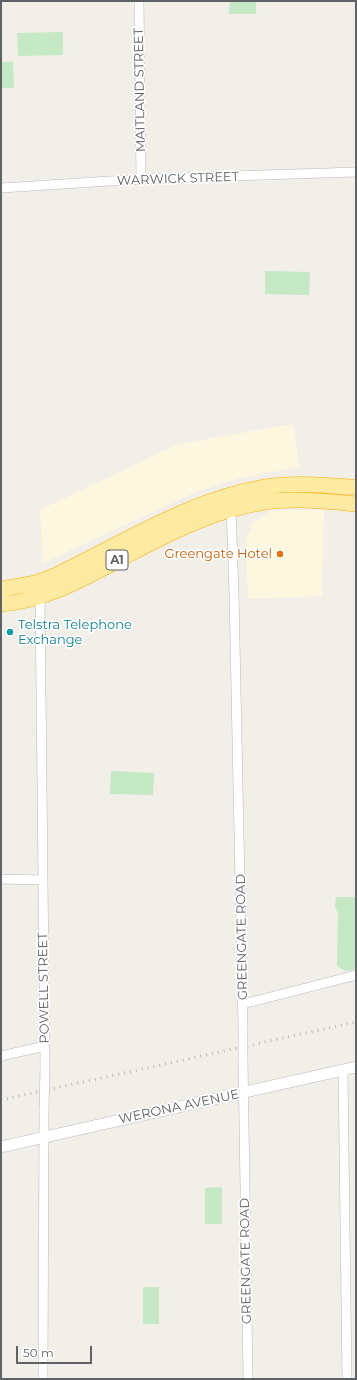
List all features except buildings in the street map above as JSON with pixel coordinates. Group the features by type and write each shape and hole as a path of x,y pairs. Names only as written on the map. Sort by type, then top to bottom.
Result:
{"highway":[{"name":"A1","path":"1,604 11,604 40,597 75,582 183,528 230,502 266,487 299,484 356,488"},
{"name":"A1","path":"1,589 36,583 54,576 172,518 230,502 298,500 356,504"}],"street":[{"name":"MAITLAND STREET","path":"139,1 141,179"},
{"name":"WARWICK STREET","path":"1,188 141,179 356,172"},
{"name":"GREENGATE ROAD","path":"230,502 243,1004 248,1379"},
{"name":"POWELL STREET","path":"40,597 45,1046 43,1379"},
{"path":"1,879 43,880"},
{"path":"243,1004 356,975"},
{"path":"1,1056 45,1046"},
{"name":"WERONA AVENUE","path":"1,1147 356,1067"},
{"path":"343,1070 347,1379"}],"shaded area":[{"path":"294,424 299,467 236,479 196,492 43,563 40,510 178,444"},
{"path":"324,510 322,596 248,599 246,540 254,521 271,511"}],"green space":[{"path":"230,1 256,1 256,14 229,14"},
{"path":"63,32 63,55 18,56 17,33"},
{"path":"1,62 13,62 14,88 1,88"},
{"path":"265,271 310,272 309,295 265,294"},
{"path":"111,771 154,773 153,795 110,794"},
{"path":"336,897 356,897 356,969 346,971 337,965 338,913 335,907"},
{"path":"222,1187 222,1224 205,1224 205,1188"},
{"path":"143,1287 159,1287 159,1324 143,1324"}],"railway":[{"path":"1,1100 356,1022"}],"place":[{"name":"Greengate Hotel","path":"280,554"},
{"name":"Telstra Telephone Exchange","path":"10,632"}]}
